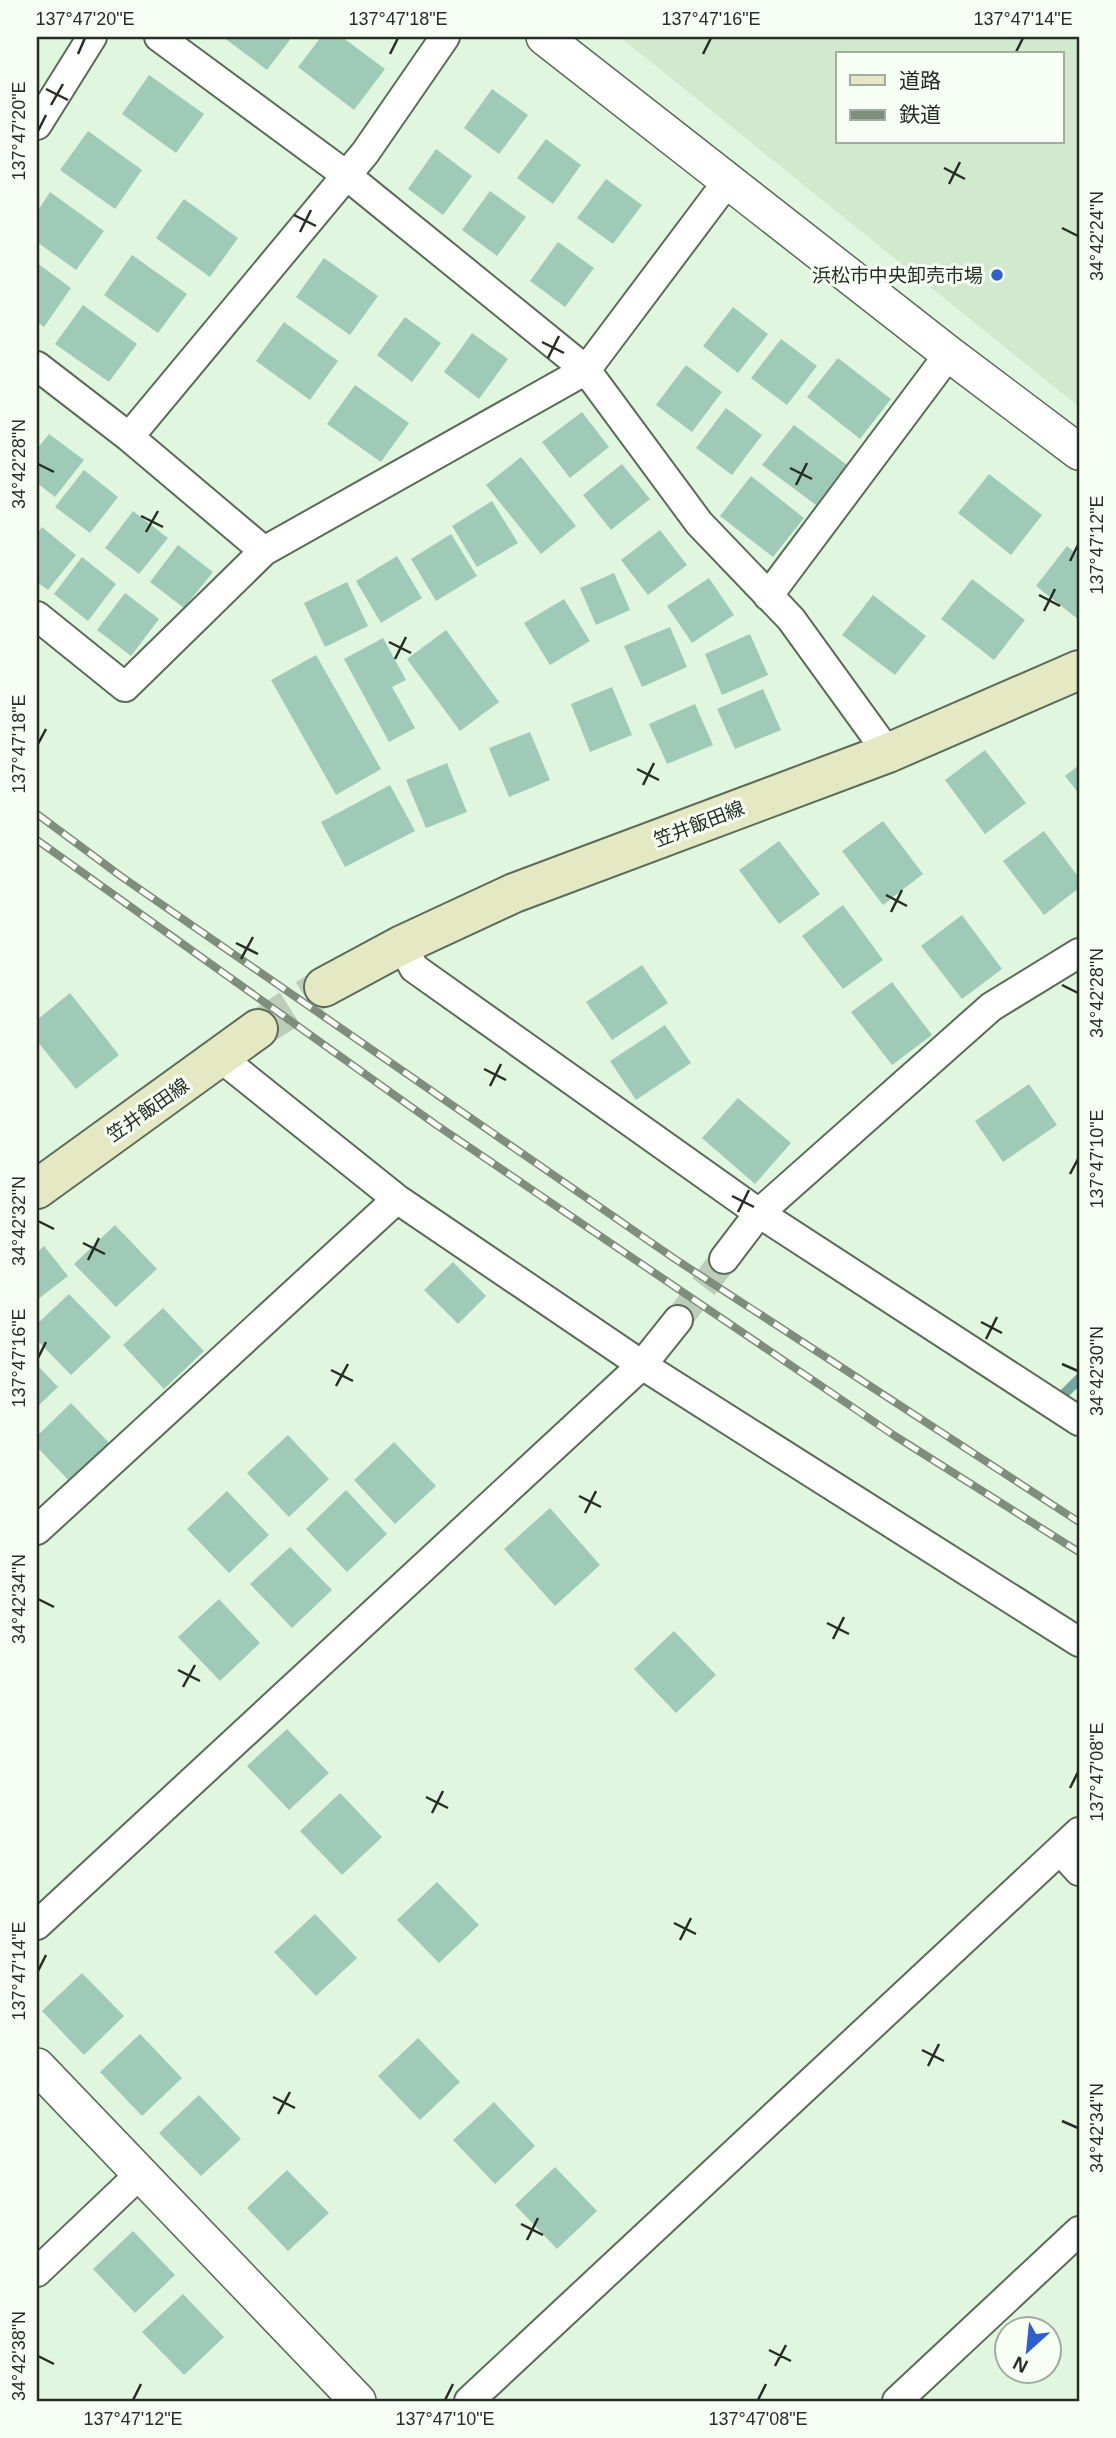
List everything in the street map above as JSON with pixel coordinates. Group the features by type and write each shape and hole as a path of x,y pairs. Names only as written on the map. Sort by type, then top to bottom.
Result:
{"main road":[{"name":"笠井飯田線","path":"324,988 402,945 514,893 888,753 1079,670"},
{"name":"笠井飯田線","path":"37,1189 258,1029"}],"street":[{"path":"37,125 92,37"},
{"path":"159,37 346,176 586,370 699,523 791,619 888,753"},
{"path":"129,438 346,176 444,37"},
{"path":"544,37 727,182 1079,452"},
{"path":"37,616 125,687 264,551 586,370 727,182"},
{"path":"768,596 949,354"},
{"path":"37,366 129,438 264,551"},
{"path":"402,945 414,968 759,1213 1079,1422"},
{"path":"724,1259 759,1213 991,1007 1079,953"},
{"path":"221,1058 397,1199 642,1365 1079,1642"},
{"path":"37,1530 397,1199"},
{"path":"37,1925 642,1365 678,1320"},
{"path":"469,2401 1070,1841 1079,1871"},
{"path":"37,2066 358,2401"},
{"path":"37,2272 139,2175"},
{"path":"897,2401 1079,2231"}],"shaded area":[{"name":"浜松市中央卸売市場","path":"620,37 1079,37 1079,407"}],"building":[{"path":"223,37 292,37 267,70"},
{"path":"321,37 342,37 385,69 354,110 298,67"},
{"path":"149,75 204,114 176,153 122,114"},
{"path":"492,89 528,115 499,154 464,128"},
{"path":"88,131 142,170 115,209 60,170"},
{"path":"546,139 581,165 553,204 517,178"},
{"path":"436,149 472,176 443,215 408,189"},
{"path":"606,179 642,205 613,244 577,218"},
{"path":"490,191 526,217 497,256 462,230"},
{"path":"50,192 104,231 76,270 37,242 37,212"},
{"path":"184,199 238,238 210,277 156,238"},
{"path":"558,242 594,268 565,307 530,281"},
{"path":"132,255 187,294 158,333 104,295"},
{"path":"324,258 378,296 350,335 296,297"},
{"path":"37,263 71,288 44,327 37,322"},
{"path":"83,305 137,344 109,382 55,344"},
{"path":"733,307 768,334 738,373 703,346"},
{"path":"405,317 441,343 412,382 377,355"},
{"path":"284,322 338,361 310,400 256,361"},
{"path":"472,333 508,359 479,399 444,372"},
{"path":"781,339 817,366 787,405 751,378"},
{"path":"838,358 891,399 860,439 807,397"},
{"path":"686,365 722,392 692,432 656,405"},
{"path":"355,385 409,423 381,462 327,424"},
{"path":"726,408 762,435 732,475 696,448"},
{"path":"582,412 609,447 570,478 542,442"},
{"path":"794,425 847,465 816,505 762,465"},
{"path":"49,434 84,460 55,497 37,483 37,449"},
{"path":"521,457 576,526 541,554 486,485"},
{"path":"622,464 650,499 611,530 583,495"},
{"path":"84,470 118,497 90,533 55,507"},
{"path":"989,474 1042,515 1011,555 958,513"},
{"path":"751,476 804,518 773,557 720,516"},
{"path":"492,501 518,543 477,567 452,526"},
{"path":"133,511 168,538 139,574 105,548"},
{"path":"42,527 76,555 48,590 37,582 37,534"},
{"path":"660,530 687,565 648,595 621,560"},
{"path":"451,534 477,576 436,601 411,559"},
{"path":"178,545 213,572 184,608 150,582"},
{"path":"1067,546 1079,556 1079,620 1036,586"},
{"path":"397,556 422,598 381,623 356,581"},
{"path":"82,557 116,584 88,621 54,594"},
{"path":"614,573 630,610 596,625 580,588"},
{"path":"709,578 734,615 692,643 667,606"},
{"path":"972,579 1025,620 994,660 941,619"},
{"path":"347,582 368,626 325,647 304,603"},
{"path":"125,593 159,619 131,656 97,630"},
{"path":"873,595 926,636 895,675 842,635"},
{"path":"564,599 590,641 550,665 524,623"},
{"path":"670,627 687,667 642,687 624,646"},
{"path":"446,630 499,702 460,731 407,659"},
{"path":"750,634 768,675 722,695 705,654"},
{"path":"383,638 406,680 392,687 415,728 389,742 344,659"},
{"path":"316,655 381,769 336,795 271,680"},
{"path":"612,687 632,735 590,752 571,704"},
{"path":"763,689 781,730 735,749 717,709"},
{"path":"695,704 713,745 667,764 649,724"},
{"path":"530,732 550,780 509,797 489,748"},
{"path":"985,750 1026,803 985,834 945,780"},
{"path":"447,763 467,812 426,828 406,780"},
{"path":"1079,765 1079,794 1065,776"},
{"path":"390,785 415,831 345,867 321,822"},
{"path":"883,821 923,874 883,905 842,851"},
{"path":"1044,831 1079,878 1079,888 1044,915 1003,861"},
{"path":"779,841 820,894 779,924 739,870"},
{"path":"843,905 883,960 843,989 802,936"},
{"path":"962,915 1002,969 962,999 921,946"},
{"path":"642,965 668,1003 612,1040 586,1002"},
{"path":"892,982 932,1035 892,1065 851,1012"},
{"path":"70,993 119,1055 76,1089 37,1041 37,1020"},
{"path":"665,1025 691,1063 636,1100 610,1061"},
{"path":"1029,1084 1057,1125 1003,1162 975,1121"},
{"path":"738,1098 791,1143 755,1184 702,1138"},
{"path":"115,1225 157,1269 116,1307 74,1264"},
{"path":"44,1246 68,1276 37,1300 37,1252"},
{"path":"453,1262 486,1296 458,1324 424,1290"},
{"path":"69,1294 111,1337 71,1375 37,1340 37,1324"},
{"path":"163,1308 204,1351 164,1389 123,1345"},
{"path":"37,1365 58,1387 37,1407"},
{"path":"71,1403 113,1447 73,1485 37,1447 37,1436"},
{"path":"288,1435 329,1479 289,1517 247,1473"},
{"path":"394,1442 436,1486 395,1524 354,1480"},
{"path":"346,1490 387,1534 347,1572 306,1529"},
{"path":"227,1491 269,1535 229,1573 187,1529"},
{"path":"550,1508 600,1565 555,1606 504,1549"},
{"path":"290,1547 332,1590 292,1628 250,1584"},
{"path":"219,1599 260,1643 220,1681 178,1637"},
{"path":"674,1631 716,1675 676,1713 634,1669"},
{"path":"287,1729 329,1773 289,1810 247,1766"},
{"path":"340,1793 382,1837 342,1875 300,1831"},
{"path":"437,1882 479,1925 439,1963 397,1920"},
{"path":"315,1914 357,1958 316,1996 274,1952"},
{"path":"82,1973 124,2016 84,2055 42,2011"},
{"path":"140,2034 182,2078 142,2116 100,2072"},
{"path":"418,2038 460,2082 420,2120 378,2076"},
{"path":"199,2095 241,2139 201,2176 159,2133"},
{"path":"494,2102 535,2146 495,2184 453,2140"},
{"path":"555,2167 597,2211 557,2249 515,2205"},
{"path":"287,2170 329,2213 288,2251 247,2208"},
{"path":"133,2231 175,2275 135,2313 93,2269"},
{"path":"183,2294 224,2337 184,2375 142,2332"}],"waterway":[{"path":"1063,1395 1079,1379"}],"tunnel":[{"path":"258,1029 324,987"},
{"path":"678,1320 724,1259"}],"railway":[{"path":"37,814 122,877 675,1259 1079,1522"},
{"path":"37,840 435,1124 895,1436 1079,1552"}],"place":[{"name":"浜松市中央卸売市場","path":"997,275"}]}
